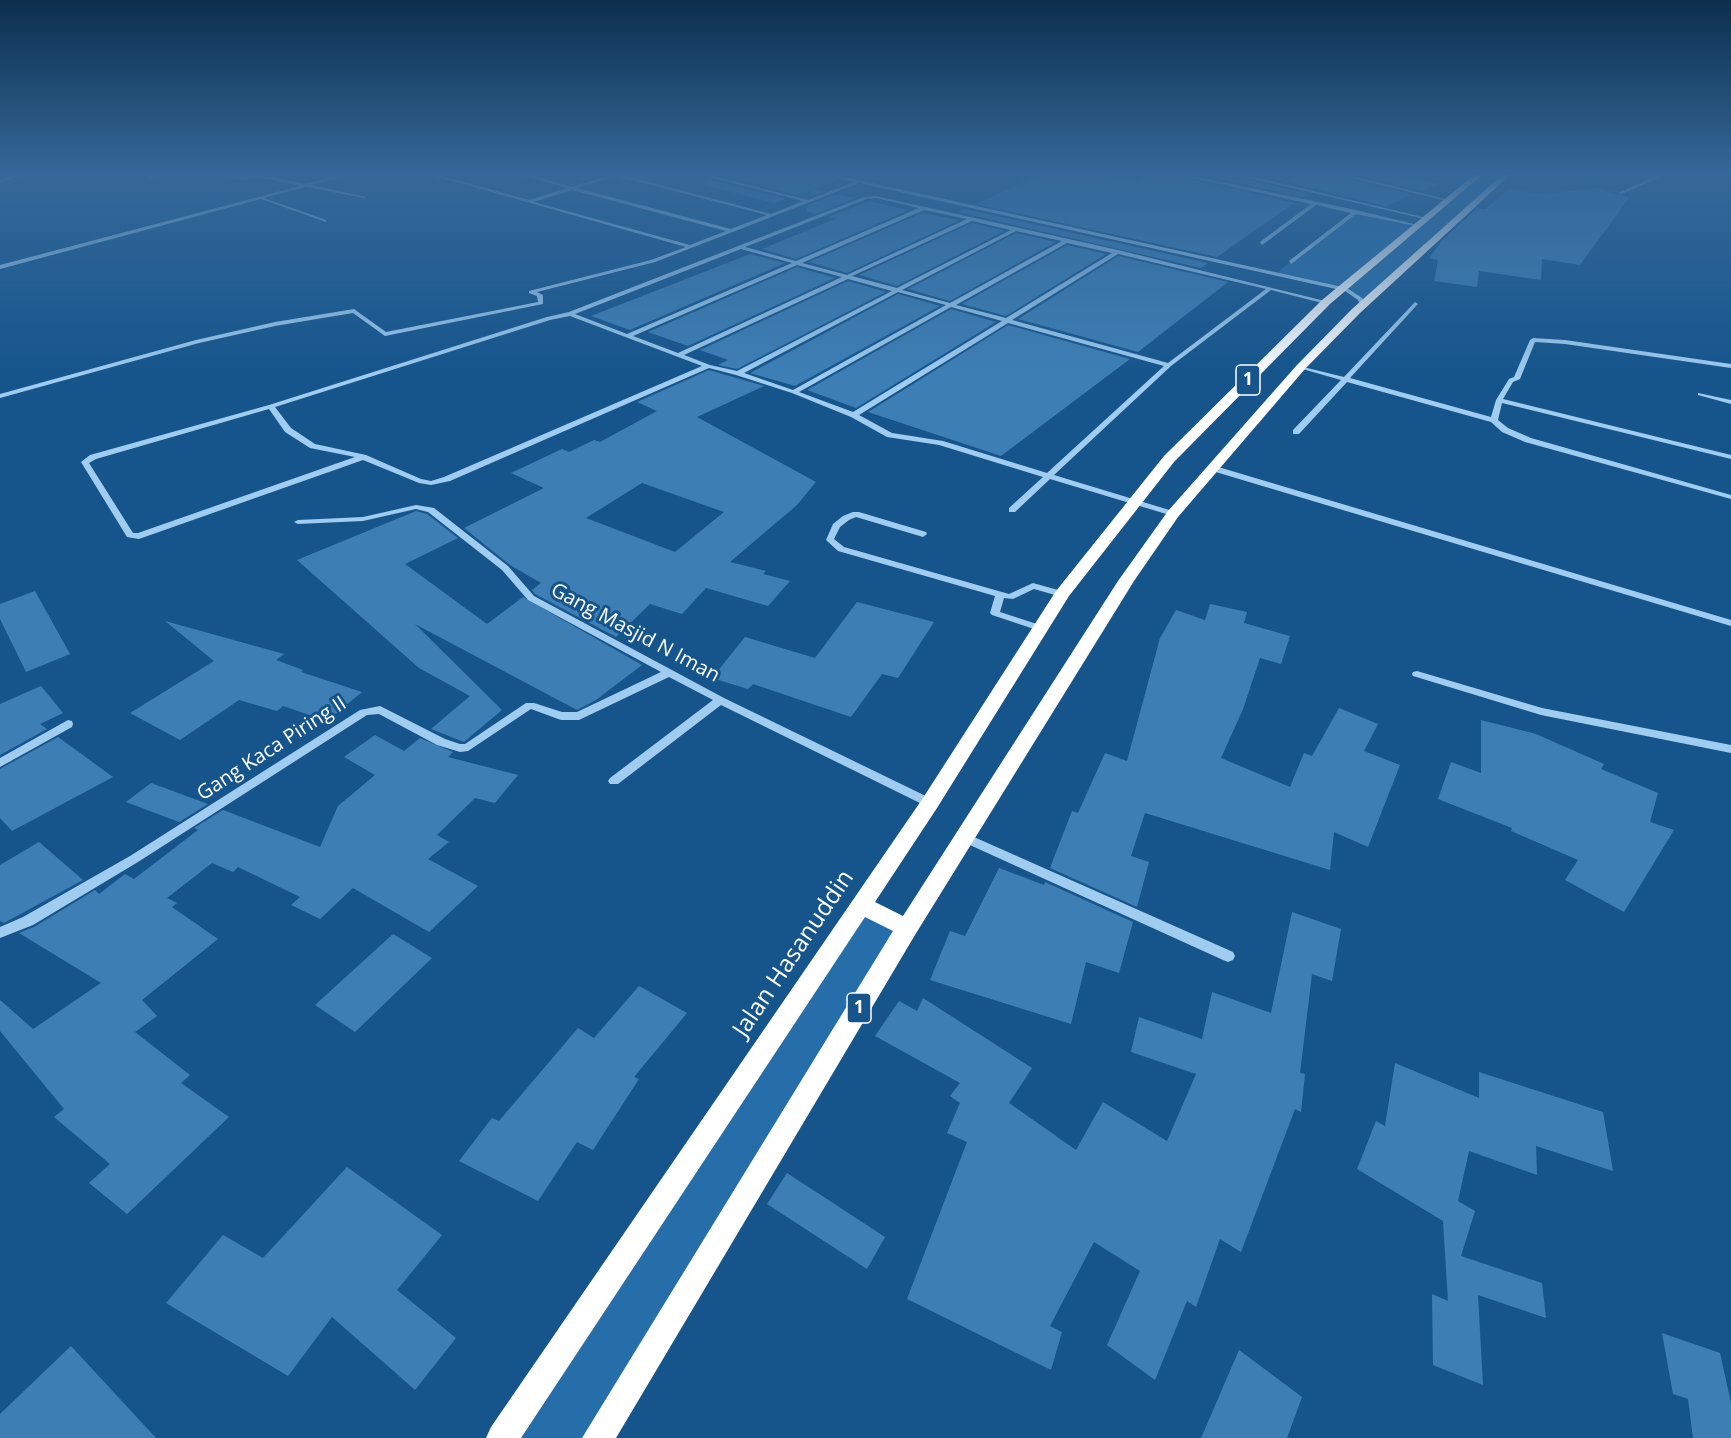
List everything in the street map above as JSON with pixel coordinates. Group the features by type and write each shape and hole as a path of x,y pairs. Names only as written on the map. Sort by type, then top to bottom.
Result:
{"highway":[{"name":"1","path":"1133,502 1169,459 1326,302 1396,242"},
{"name":"1","path":"598,1438 907,928 1126,581 1173,514 1301,367 1363,305 1433,242"},
{"name":"Jalan Hasanuddin","path":"502,1438 930,803 1062,594 1133,502"},
{"path":"860,904 907,928"}],"street":[{"path":"0,267 96,242"},
{"path":"676,242 690,246"},
{"path":"0,396 198,341 275,324 353,311 359,313 380,333 385,334 541,303 540,295 531,292 653,261 701,242"},
{"path":"363,457 139,536 130,535 85,462 93,457 271,406 549,318 570,314 757,242"},
{"path":"627,336 845,242"},
{"path":"678,355 921,242"},
{"path":"738,373 990,242"},
{"path":"794,392 948,304 1064,242"},
{"path":"1071,242 1326,302"},
{"path":"1130,242 1342,289 1353,293 1363,305"},
{"path":"1291,262 1316,242"},
{"path":"743,248 1170,365"},
{"path":"854,415 1118,252"},
{"path":"1012,510 1170,365 1270,288"},
{"path":"1296,432 1415,304"},
{"path":"570,314 708,366 738,373 794,392 854,415 890,435 940,443 1173,514"},
{"path":"1494,420 1499,400 1511,380 1517,379 1533,340 1565,342 1731,366"},
{"path":"271,406 288,430 313,446 363,457 419,481 431,483 447,479 708,366"},
{"path":"1301,367 1344,381 1494,420 1505,430 1528,440 1731,497"},
{"path":"1700,394 1731,402"},
{"path":"1499,400 1731,457"},
{"path":"1212,468 1731,623"},
{"name":"Gang Masjid N Iman","path":"298,522 363,519 416,507 431,510 505,568 531,598 720,700 930,803"},
{"path":"923,534 856,514 836,526 830,540 841,549 1010,597 1033,586 1062,594"},
{"path":"1000,594 995,613 1040,628"},
{"name":"Gang Kaca Piring II","path":"0,933 28,921 134,859 364,712 380,710 441,742 460,748 468,747 530,705 561,716 579,716 670,672"},
{"path":"1417,674 1541,711 1731,750"},
{"path":"614,781 720,700"},
{"path":"0,763 68,724"},
{"path":"965,837 1228,956"}],"shaded area":[{"path":"1316,242 1433,242 1363,305 1354,293 1275,274"},
{"path":"860,904 907,928 598,1438 502,1438"}],"building":[{"path":"779,242 835,242 796,259 762,249"},
{"path":"855,242 913,242 847,273 809,262"},
{"path":"930,242 982,242 897,286 859,275"},
{"path":"998,242 1056,242 950,301 908,289"},
{"path":"1089,242 1114,242 1208,263 1201,268"},
{"path":"1149,242 1238,242 1217,257"},
{"path":"1441,242 1597,242 1580,265 1542,259 1541,280 1479,271 1477,287 1434,281 1438,260 1429,258"},
{"path":"1067,245 1106,254 1006,316 962,304"},
{"path":"750,254 785,263 630,330 591,316"},
{"path":"1118,256 1228,282 1138,352 1018,319"},
{"path":"797,267 835,278 688,346 648,332"},
{"path":"848,281 886,292 737,369 718,365 728,360 700,350"},
{"path":"898,294 940,306 795,386 750,373"},
{"path":"951,309 996,322 856,408 807,390"},
{"path":"1008,325 1130,359 1001,456 868,412"},
{"path":"709,370 764,386 697,417 816,482 797,505 730,562 766,571 763,574 790,581 768,606 706,588 682,614 650,604 616,637 535,594 532,590 541,583 510,565 464,528 544,488 511,473 562,449 569,452 594,440 600,442 657,411 637,402","holes":["642,483 724,512 675,552 586,518"]},
{"path":"416,511 427,514 458,538 405,564 487,624 523,597 642,665 596,700 577,710 415,624 502,710 464,742 431,729 470,696 419,668 297,560"},
{"path":"35,591 70,654 26,672 0,619 0,604"},
{"path":"857,602 934,622 898,678 882,674 851,717 753,684 748,689 712,678 745,637 815,658"},
{"path":"1210,604 1247,612 1244,623 1290,636 1281,664 1260,658 1243,709 1221,758 1290,787 1304,753 1312,756 1339,708 1378,724 1364,751 1400,765 1368,847 1334,832 1330,870 1145,813 1131,856 1149,862 1137,907 1050,868 1072,811 1078,813 1105,753 1127,761 1160,638 1176,610 1205,620"},
{"path":"165,621 284,654 276,660 303,670 301,672 362,692 327,721 283,706 277,711 239,700 180,740 130,713 214,661"},
{"path":"41,686 63,713 40,724 47,729 0,755 0,704"},
{"path":"1481,720 1536,734 1604,764 1601,769 1658,793 1650,822 1674,830 1624,912 1565,880 1578,860 1511,831 1512,828 1438,799 1451,762 1481,773"},
{"path":"375,735 404,751 420,738 453,752 448,757 518,775 495,803 475,798 437,835 449,842 428,859 478,886 429,932 353,888 320,919 291,905 300,897 238,867 233,872 212,863 167,898 177,903 172,907 218,939 142,1000 157,1016 135,1032 190,1075 181,1083 229,1117 127,1214 89,1183 110,1164 54,1117 64,1109 0,1031 0,1000 33,1029 101,983 19,933 34,927 95,890 99,894 125,874 134,879 198,830 194,828 223,810 320,847 338,806 375,775 344,757"},
{"path":"58,737 113,777 12,831 0,818 0,769"},
{"path":"151,783 208,804 179,822 126,802"},
{"path":"39,842 83,880 4,923 0,921 0,865"},
{"path":"999,868 1044,885 1045,882 1133,922 1119,973 1086,962 1071,1024 930,980 950,931 965,936"},
{"path":"1292,912 1341,929 1332,981 1312,974 1300,1073 1305,1074 1301,1112 1295,1109 1241,1252 1220,1239 1196,1307 1187,1301 1155,1380 1107,1345 1140,1271 1094,1242 1050,1326 1062,1332 1051,1370 907,1299 967,1142 947,1133 960,1103 950,1096 960,1083 875,1036 899,1001 917,1011 923,998 1032,1068 1009,1103 1076,1150 1103,1102 1167,1141 1196,1074 1131,1052 1139,1017 1202,1039 1212,992 1271,1013"},
{"path":"393,934 432,958 355,1032 315,1005"},
{"path":"639,986 687,1013 634,1077 639,1079 593,1150 577,1142 538,1201 459,1161 492,1118 499,1121 578,1028 594,1038"},
{"path":"1395,1063 1479,1098 1479,1072 1603,1112 1613,1171 1536,1146 1537,1175 1469,1151 1458,1201 1475,1211 1461,1256 1542,1283 1546,1318 1478,1295 1483,1385 1433,1365 1432,1294 1448,1301 1443,1221 1357,1169 1376,1121 1385,1126"},
{"path":"347,1167 442,1235 397,1290 456,1338 415,1390 332,1317 288,1376 166,1303 223,1235 263,1258"},
{"path":"787,1173 885,1237 867,1269 767,1204"},
{"path":"1662,1333 1720,1353 1731,1403 1731,1438 1693,1438 1688,1399 1673,1394"},
{"path":"71,1346 156,1438 0,1438 0,1414"},
{"path":"1239,1350 1302,1397 1287,1438 1201,1438"}]}
